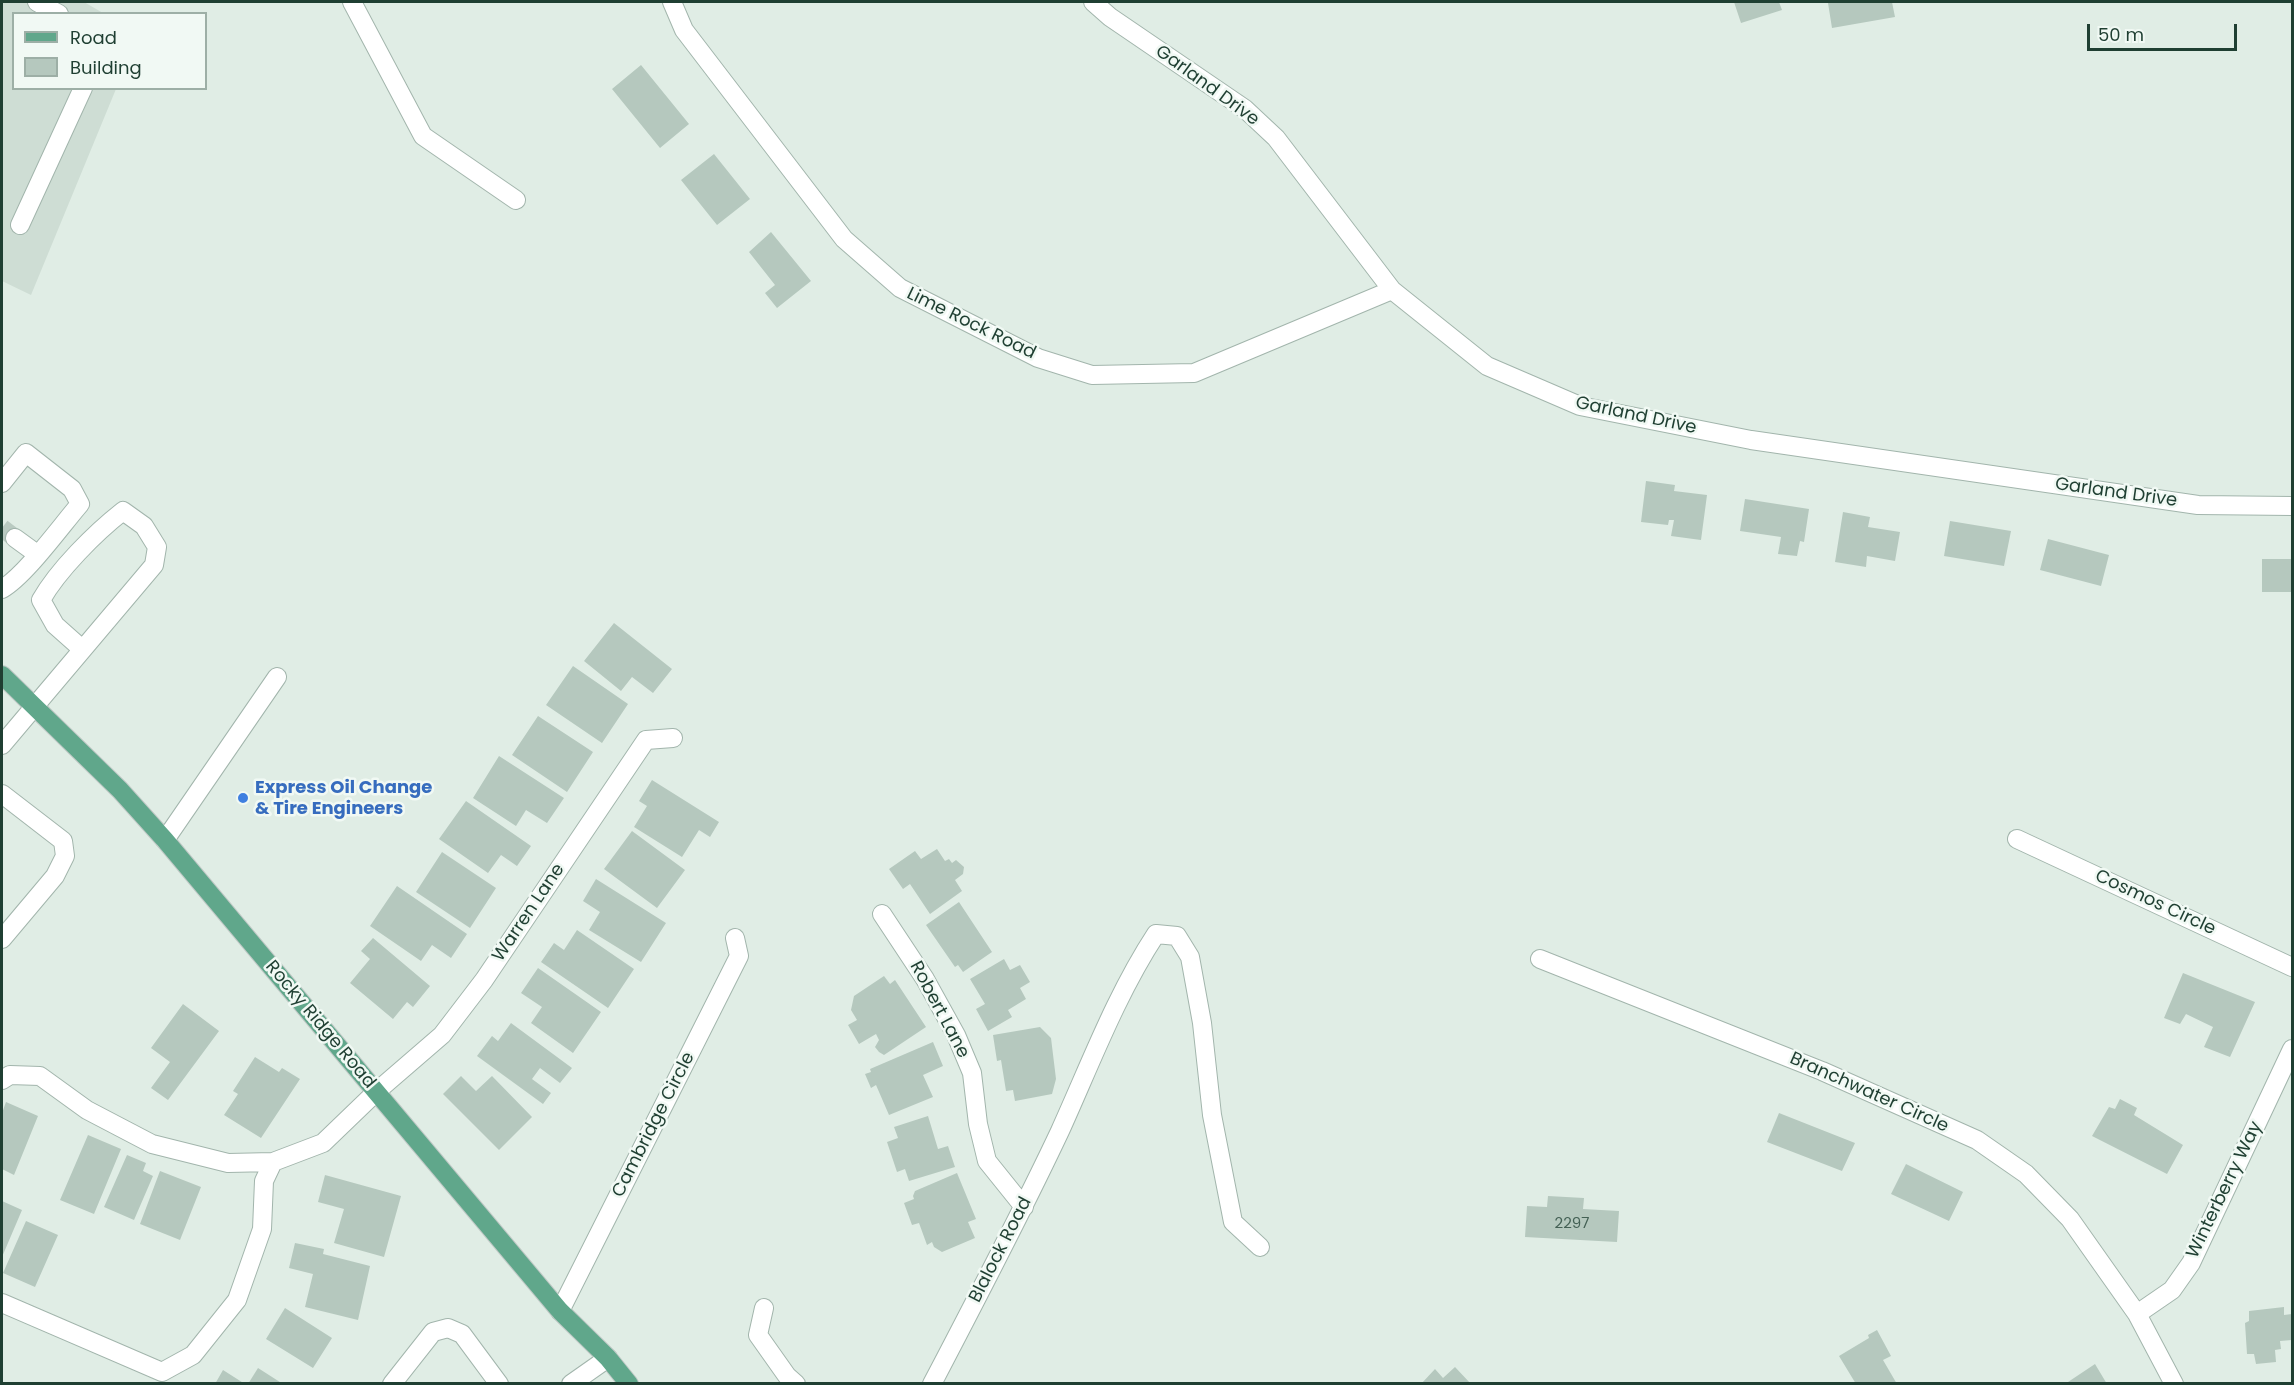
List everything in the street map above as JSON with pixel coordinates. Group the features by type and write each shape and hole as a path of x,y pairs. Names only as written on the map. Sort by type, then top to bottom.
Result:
{"main road":[{"name":"Rocky Ridge Road","path":"2,675 120,790 165,840 560,1311 630,1383"}],"street":[{"path":"37,2 55,12"},
{"path":"352,2 423,136 516,200"},
{"name":"Lime Rock Road","path":"672,2 684,30 844,239 900,288 1038,358 1092,375 1194,373 1392,290"},
{"name":"Garland Drive","path":"1094,2 1110,17 1245,109 1276,138 1392,290 1487,366 1580,406 1751,440 2198,505 2292,506"},
{"path":"20,225 82,90"},
{"path":"2,483 26,453 72,489 80,504 9,585 2,589"},
{"path":"2,745 154,565 157,548 144,526 123,511 99,530 49,586 41,600 55,625 82,649"},
{"path":"15,538 37,554"},
{"path":"165,840 277,677"},
{"name":"Warren Lane","path":"376,1092 442,1035 484,981 646,740 673,738"},
{"path":"2,794 63,842 65,856 55,876 2,939"},
{"name":"Cosmos Circle","path":"2017,839 2292,967"},
{"name":"Robert Lane","path":"882,914 925,979 956,1035 972,1073 978,1124 987,1161 1024,1207"},
{"name":"Blalock Road","path":"932,1383 1024,1207 1144,952 1156,934 1177,936 1190,957 1202,1023 1212,1115 1233,1222 1260,1247"},
{"name":"Cambridge Circle","path":"560,1311 739,956 735,938"},
{"name":"Branchwater Circle","path":"1540,959 1822,1071 1977,1140 2026,1174 2070,1219 2137,1314 2174,1383"},
{"name":"Winterberry Way","path":"2137,1314 2172,1290 2191,1263 2292,1049"},
{"path":"2,1080 10,1074 40,1076 87,1110 152,1144 228,1163 273,1162 323,1143 376,1092"},
{"path":"2,1303 162,1372 193,1355 237,1300 262,1229 264,1182 273,1162"},
{"path":"764,1308 758,1335 787,1376 796,1383"},
{"path":"392,1383 433,1332 448,1328 462,1334 499,1383"},
{"path":"571,1383 608,1358"}],"shaded area":[{"path":"2,2 84,2 101,12 12,12 12,90 116,90 31,295 2,281"}],"building":[{"path":"1734,2 1779,2 1782,10 1741,23"},
{"path":"1892,2 1895,17 1832,28 1828,3"},
{"path":"641,65 689,124 660,148 612,89"},
{"path":"714,154 750,199 717,225 681,180"},
{"path":"771,232 811,281 777,308 765,293 775,285 749,252"},
{"path":"1646,481 1675,485 1674,491 1707,495 1701,540 1671,536 1674,520 1669,520 1668,525 1641,522"},
{"path":"1745,499 1809,509 1804,542 1800,541 1797,556 1778,554 1781,537 1740,531"},
{"path":"1843,512 1870,517 1868,527 1900,532 1895,561 1867,556 1866,567 1835,562"},
{"path":"1950,521 2011,531 2004,566 1944,556"},
{"path":"2048,539 2109,555 2101,586 2040,570"},
{"path":"2262,559 2292,559 2292,592 2262,592"},
{"path":"614,623 672,669 653,693 632,677 621,691 584,661"},
{"path":"573,666 628,704 602,743 546,705"},
{"path":"538,716 593,752 567,792 512,755"},
{"path":"499,756 564,798 547,823 526,810 516,826 473,798"},
{"path":"652,780 719,822 710,837 699,830 682,857 634,827 647,806 639,801"},
{"path":"466,801 531,846 517,866 501,855 488,873 439,839"},
{"path":"632,831 685,870 657,908 604,869"},
{"path":"937,849 945,861 949,859 952,863 956,860 964,867 963,874 955,880 962,891 930,914 910,884 903,889 889,869 915,851 921,859"},
{"path":"442,852 496,888 470,928 416,892"},
{"path":"596,879 666,923 641,962 589,930 600,912 583,901"},
{"path":"397,886 467,934 451,958 432,945 421,961 370,926"},
{"path":"959,902 992,952 963,972 958,965 955,967 926,925"},
{"path":"577,930 634,969 608,1008 541,962 554,943 564,950"},
{"path":"373,938 430,986 413,1007 407,1002 393,1019 350,983 370,959 361,951"},
{"path":"1004,959 1010,970 1020,965 1030,982 1020,988 1026,999 1008,1010 1012,1017 988,1031 976,1009 985,1004 970,979"},
{"path":"538,968 601,1012 573,1053 531,1023 542,1007 521,993"},
{"path":"2183,973 2255,1002 2230,1057 2204,1047 2213,1027 2186,1014 2180,1024 2164,1018"},
{"path":"884,976 890,984 895,980 926,1027 884,1055 875,1047 879,1040 876,1034 859,1044 848,1025 857,1020 851,1010 854,996"},
{"path":"183,1004 219,1031 168,1100 151,1088 170,1062 151,1048"},
{"path":"511,1023 572,1068 560,1083 540,1068 532,1079 551,1093 543,1104 477,1056 492,1036 498,1041"},
{"path":"1040,1027 1051,1038 1056,1079 1052,1094 1015,1101 1013,1090 1006,1091 1001,1060 997,1061 993,1035"},
{"path":"933,1042 943,1066 923,1075 933,1097 889,1115 876,1085 871,1088 865,1074 871,1072 870,1069"},
{"path":"255,1057 279,1072 282,1068 300,1079 261,1138 224,1115 238,1094 233,1091"},
{"path":"461,1076 476,1091 492,1076 532,1117 499,1150 443,1094"},
{"path":"2120,1099 2137,1108 2134,1115 2183,1145 2167,1174 2092,1136 2109,1107 2115,1109"},
{"path":"6,1102 38,1116 14,1175 2,1169 2,1113"},
{"path":"1779,1113 1855,1143 1842,1171 1767,1142"},
{"path":"928,1116 938,1149 948,1146 955,1167 909,1181 905,1169 897,1172 887,1142 898,1138 894,1127"},
{"path":"88,1135 121,1149 94,1214 60,1200"},
{"path":"127,1155 146,1163 143,1171 153,1176 134,1220 104,1207"},
{"path":"1906,1164 1963,1192 1949,1221 1891,1194"},
{"path":"160,1171 201,1187 180,1240 140,1224"},
{"path":"957,1173 976,1219 968,1222 975,1238 942,1252 934,1247 932,1242 927,1245 919,1223 912,1225 904,1203 914,1199 915,1191"},
{"path":"325,1175 401,1196 384,1257 334,1243 344,1209 318,1202"},
{"path":"1548,1196 1584,1198 1583,1209 1619,1211 1617,1242 1525,1237 1527,1206 1547,1207"},
{"path":"2,1201 22,1210 2,1257"},
{"path":"26,1221 58,1235 35,1287 3,1273"},
{"path":"295,1243 324,1249 323,1254 370,1266 358,1320 305,1307 313,1274 289,1268"},
{"path":"2284,1307 2284,1315 2292,1314 2292,1340 2280,1341 2281,1349 2275,1350 2276,1362 2256,1364 2254,1354 2247,1354 2245,1323 2249,1321 2249,1311"},
{"path":"285,1308 332,1338 313,1368 266,1339"},
{"path":"1877,1330 1891,1356 1883,1360 1897,1384 1856,1384 1839,1356 1869,1338 1868,1335"},
{"path":"2095,1364 2107,1384 2065,1384"},
{"path":"1455,1367 1471,1384 1421,1384 1435,1369 1443,1378"},
{"path":"258,1368 283,1384 248,1384"},
{"path":"223,1370 245,1384 215,1384"}],"tunnel":[{"path":"2,528 15,538"}],"place":[{"name":"Express Oil Change & Tire Engineers","path":"243,798"}]}
